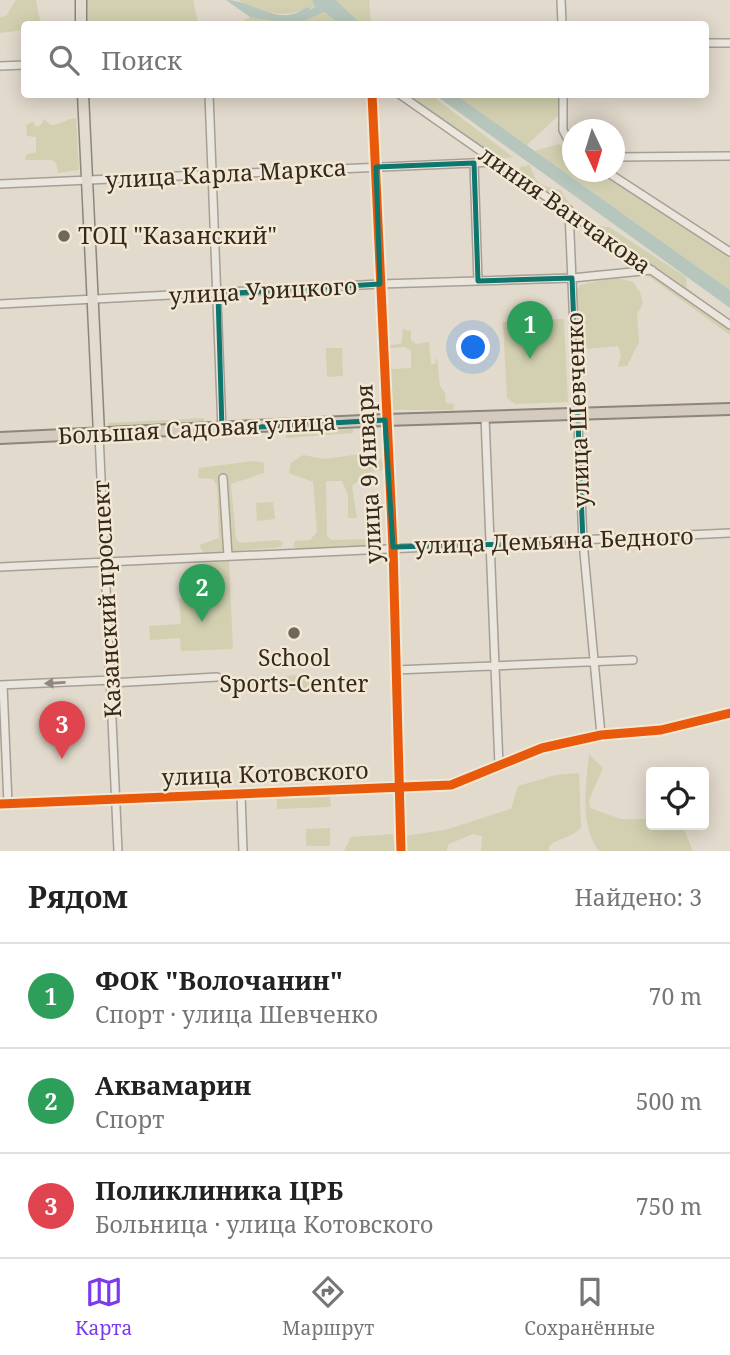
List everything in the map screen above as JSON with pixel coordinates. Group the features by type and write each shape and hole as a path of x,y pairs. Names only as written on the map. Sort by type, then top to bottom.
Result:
{"highway":[{"name":"Большая Садовая улица","path":"0,438 385,420 730,409"}],"main road":[{"path":"81,0 81,21"},
{"name":"Казанский проспект","path":"83,98 99,434"}],"street":[{"path":"561,0 562,21"},
{"path":"709,43 730,43"},
{"path":"0,66 21,65"},
{"path":"209,98 222,429"},
{"name":"улица 9 Января","path":"372,98 385,420 393,547 397,788 401,851"},
{"name":"линия Ванчакова","path":"405,98 494,162 569,210 730,325"},
{"path":"563,98 564,119"},
{"path":"625,157 730,156"},
{"name":"улица Карла Маркса","path":"0,184 494,162"},
{"path":"474,163 478,281"},
{"path":"622,182 730,252"},
{"name":"улица Шевченко","path":"569,210 583,542 601,735"},
{"name":"улица Урицкого","path":"0,304 380,284 572,278 652,270"},
{"path":"485,417 499,766"},
{"name":"Казанский проспект","path":"99,434 118,851"},
{"path":"223,478 228,556"},
{"name":"улица Демьяна Бедного","path":"0,568 393,547 583,542 730,533"},
{"path":"395,670 633,660"},
{"path":"4,804 2,685 217,677"},
{"name":"улица Котовского","path":"4,804 451,785 542,748 601,735 661,730 730,713"},
{"path":"241,794 243,851"}],"highlighted area":[{"path":"474,163 478,281 572,278 583,542 393,547 385,420 222,429 218,294 380,284 376,167"}],"shaded area":[{"path":"16,0 36,0 40,20 21,21 21,30 0,33 0,17 6,16"},
{"path":"86,0 193,0 197,21 87,21"},
{"path":"226,0 286,15 307,7 315,7 312,0 336,0 358,21 336,21 324,12 304,21 272,21 250,17"},
{"path":"239,0 312,0 315,7 277,14 258,10"},
{"path":"336,0 369,0 371,21 358,21"},
{"path":"324,12 336,21 304,21"},
{"path":"250,17 283,21 243,21"},
{"path":"409,98 435,98 513,157 499,159 489,155"},
{"path":"439,98 460,98 562,170 562,182 578,182 730,290 730,308"},
{"path":"460,98 560,98 560,114 526,146"},
{"path":"76,118 79,170 58,173 56,163 51,160 25,160 26,155 36,152 36,137 27,136 26,125 33,122 36,127 41,125 44,119 54,125"},
{"path":"559,144 562,146 562,170 535,151"},
{"path":"530,165 538,181 545,186 561,190 574,209 588,220 609,227 686,277 687,288 730,320 730,335 518,182 520,167"},
{"path":"578,182 616,182 730,256 730,290"},
{"path":"614,277 633,282 640,292 643,304 637,314 639,342 627,366 618,367 621,355 618,346 587,349 577,342 574,294 580,285"},
{"path":"564,319 568,402 515,404 507,398 503,322"},
{"path":"403,329 411,331 411,340 416,344 429,342 431,364 435,364 437,357 440,386 445,393 446,403 454,404 453,410 393,410 386,363 389,361 392,369 411,368 411,351 405,347 390,348 390,345 401,344"},
{"path":"326,348 342,348 343,376 327,377"},
{"path":"204,418 204,423 108,428 108,423"},
{"path":"353,429 353,433 286,438 286,433"},
{"path":"361,454 382,460 384,470 370,472 352,486 357,518 348,518 348,495 342,481 326,481 327,536 331,540 374,539 377,543 374,547 297,549 293,546 295,541 310,540 317,532 313,482 289,473 291,463 303,455 324,459"},
{"path":"254,461 264,463 264,473 231,484 236,539 240,543 278,540 283,542 281,547 204,554 199,545 219,538 217,486 213,479 198,478 199,468"},
{"path":"273,502 275,519 257,521 256,503"},
{"path":"229,561 233,649 181,651 180,638 150,640 149,626 181,624 179,599 207,597 205,563"},
{"path":"310,674 311,689 287,690 286,676"},
{"path":"259,677 260,691 235,693 234,679"},
{"path":"589,754 603,768 589,800 590,808 621,819 646,819 646,830 684,830 693,851 599,851 586,817"},
{"path":"579,773 581,828 549,846 549,851 481,851 482,836 473,834 449,844 446,851 404,851 404,836 445,830 511,809 518,786 556,775"},
{"path":"330,797 331,807 277,809 277,799"},
{"path":"330,828 330,846 306,846 306,829"},
{"path":"393,834 395,851 344,851 351,837"}],"cycle path":[{"path":"372,98 393,547 401,851"},
{"path":"0,804 451,785 542,748 601,735 661,730 730,713"}],"place":[{"name":"ТОЦ \"Казанский\"","path":"64,236"},
{"name":"ФОК \"Волочанин\"","path":"530,359"},
{"name":"Аквамарин","path":"202,622"},
{"name":"School Sports-Center","path":"294,633"},
{"name":"Поликлиника ЦРБ","path":"62,759"}]}
